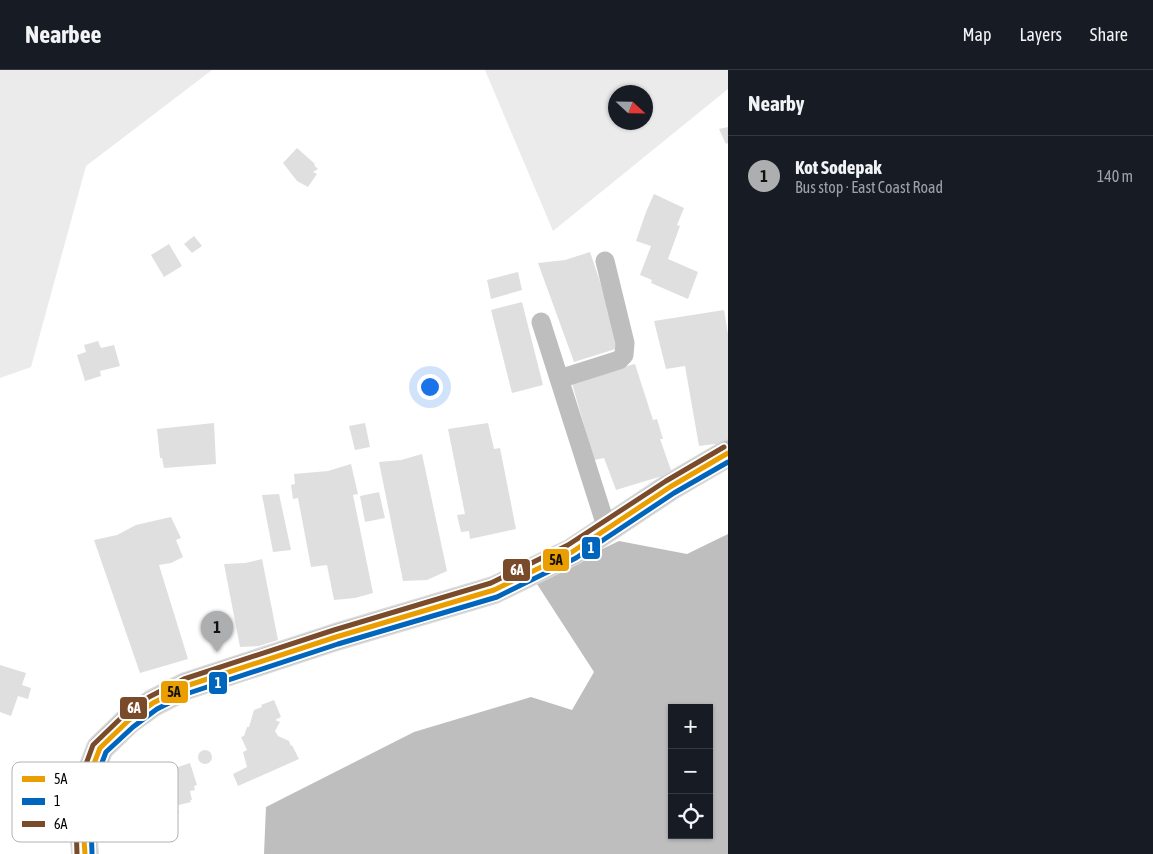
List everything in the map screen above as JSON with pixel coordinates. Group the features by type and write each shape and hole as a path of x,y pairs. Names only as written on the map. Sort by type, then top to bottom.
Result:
{"main road":[{"path":"95,762 100,748 128,721 153,703 186,686 336,637 494,590 572,552 670,487 728,453"}],"lane":[{"path":"559,379 618,360 624,355 626,343 605,261"},
{"path":"541,322 607,529"}],"shaded area":[{"path":"0,70 212,70 86,166 31,367 0,378"},
{"path":"485,70 728,70 728,89 553,231"},
{"path":"728,534 728,854 264,854 266,807 414,732 531,697 572,710 594,672 535,581 619,541 687,554"}],"building":[{"path":"728,127 728,143 726,144 719,129"},
{"path":"297,148 318,169 313,172 317,174 308,187 297,181 283,163"},
{"path":"654,194 684,208 677,225 680,226 668,259 698,272 688,299 651,283 652,280 640,275 651,246 636,241"},
{"path":"194,236 202,246 192,253 184,244"},
{"path":"169,244 182,266 164,277 151,255"},
{"path":"590,252 622,347 574,362 538,263 565,260"},
{"path":"518,272 522,290 491,299 487,280"},
{"path":"522,302 543,385 512,393 491,310"},
{"path":"724,310 728,334 728,446 716,447 715,444 699,446 685,366 666,369 654,321"},
{"path":"98,341 101,348 114,345 120,366 100,371 101,376 85,381 77,355 86,352 84,345"},
{"path":"635,364 653,420 657,419 663,439 660,439 672,473 616,490 604,458 594,460 571,380"},
{"path":"214,423 216,464 164,468 162,458 160,458 157,429"},
{"path":"365,423 370,447 355,450 349,426"},
{"path":"488,423 494,449 500,448 516,529 470,539 469,531 461,532 457,515 465,514 448,429"},
{"path":"422,454 447,571 427,580 403,581 379,462 401,460"},
{"path":"351,464 358,494 353,495 373,593 355,598 334,600 327,565 311,567 298,498 293,499 291,485 295,484 294,474 328,471"},
{"path":"379,492 385,518 365,522 360,496"},
{"path":"279,494 291,550 273,552 262,495"},
{"path":"171,517 181,538 176,540 183,557 171,563 159,565 188,659 140,673 94,540 117,535 136,525"},
{"path":"262,559 278,640 259,646 240,647 224,564 245,563"},
{"path":"0,665 26,673 22,685 31,688 28,699 18,696 11,716 0,712"},
{"path":"274,700 281,717 275,720 280,722 275,731 278,736 289,741 299,759 238,786 233,774 247,767 243,752 247,750 241,737 244,736 247,727 249,727 254,710"},
{"path":"202,750 208,750 212,757 208,764 202,764 198,760 198,754"},
{"path":"190,763 197,785 194,786 195,790 190,791 191,802 179,805 178,804 178,767"}],"transit line":[{"name":"6A","path":"87,762 93,745 123,716 149,697 184,679 334,630 491,583 568,545 666,481 724,447"},
{"name":"5A","path":"95,762 100,748 128,721 153,703 186,686 336,637 494,590 572,552 670,487 728,453"},
{"name":"1","path":"102,762 106,752 133,727 157,709 189,693 338,644 497,597 576,558 674,493 728,462"},
{"name":"6A","path":"77,842 77,854"},
{"name":"5A","path":"84,842 85,854"},
{"name":"1","path":"92,842 92,853"}],"place":[{"name":"Kot Sodepak","path":"217,652"}]}
